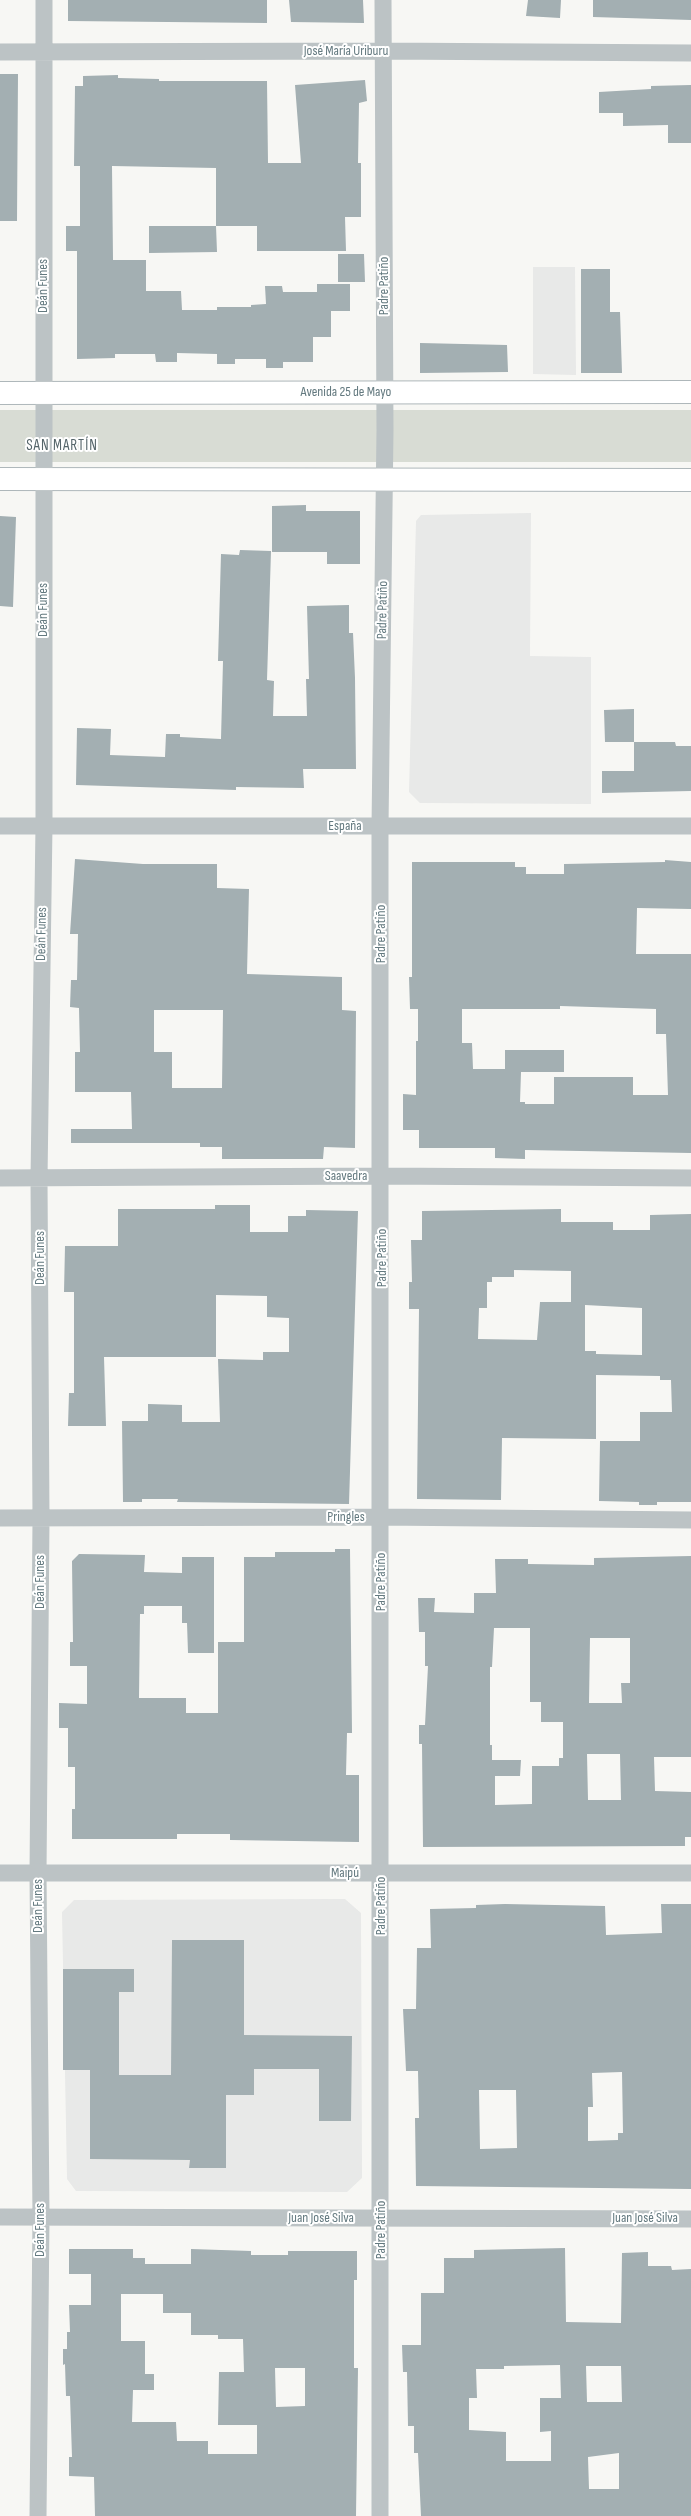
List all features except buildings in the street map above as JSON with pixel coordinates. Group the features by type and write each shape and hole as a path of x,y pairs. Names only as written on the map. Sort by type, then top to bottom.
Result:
{"main road":[{"name":"Avenida 25 de Mayo","path":"0,393 691,392"},
{"path":"0,479 691,480"}],"street":[{"name":"Deán Funes","path":"38,2516 41,2217 38,1873 41,1519 39,1178 44,826 44,0"},
{"name":"Padre Patiño","path":"380,2516 382,2218 382,1176 380,826 385,479 383,0"},
{"name":"José María Uriburu","path":"0,52 383,51 691,53"},
{"name":"España","path":"0,826 691,826"},
{"name":"Saavedra","path":"0,1178 382,1176 691,1178"},
{"name":"Pringles","path":"0,1518 381,1517 691,1520"},
{"name":"Maipú","path":"0,1873 691,1873"},
{"name":"Juan José Silva","path":"0,2217 691,2218"}],"shaded area":[{"path":"533,267 575,267 576,375 533,374"},
{"path":"0,410 691,410 691,462 0,462"},
{"path":"531,513 530,656 591,657 591,804 420,803 409,792 416,521 421,515"},
{"path":"345,1899 361,1913 362,2178 347,2192 76,2191 67,2179 62,1912 74,1900"}],"district":[{"name":"SAN MARTÍN","path":"62,446"}]}
